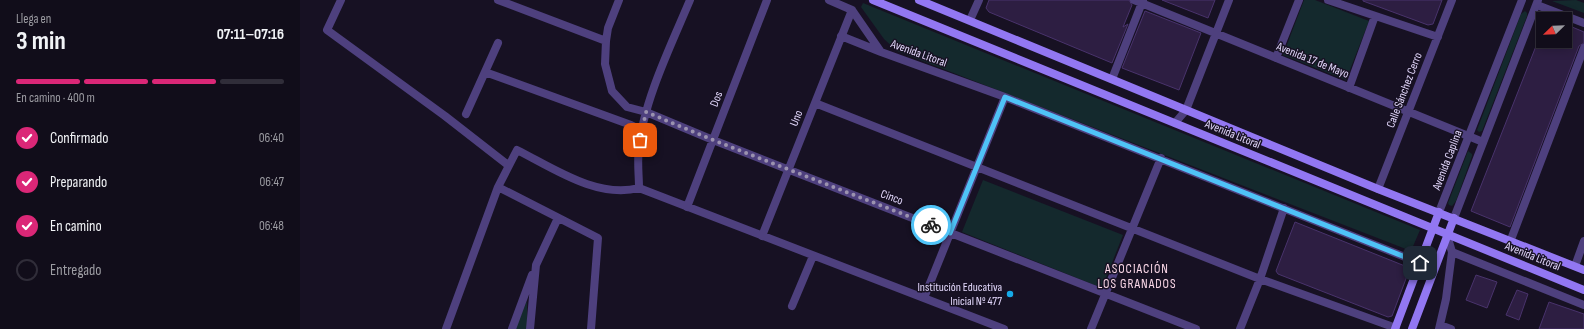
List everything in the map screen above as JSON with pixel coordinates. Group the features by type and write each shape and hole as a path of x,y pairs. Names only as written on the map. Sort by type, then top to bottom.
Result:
{"main road":[{"name":"Avenida Litoral","path":"873,0 1433,230 1584,290"},
{"name":"Avenida Litoral","path":"919,0 1378,189 1584,270"},
{"name":"Avenida Caplina","path":"1396,329 1439,212"},
{"path":"1412,329 1454,218"}],"street":[{"path":"341,0 327,30 445,116 508,165"},
{"path":"498,0 606,41"},
{"name":"Cinco","path":"619,0 608,28 605,64 612,91 627,107 646,112 788,170 1196,329"},
{"path":"639,188 638,150 641,130 646,112 690,0"},
{"name":"Dos","path":"687,207 767,0"},
{"path":"829,0 852,10"},
{"path":"970,20 979,0"},
{"name":"Avenida 17 de Mayo","path":"1134,0 1483,142"},
{"path":"1175,123 1186,110 1217,34 1229,0"},
{"path":"1276,58 1299,0"},
{"path":"1328,0 1438,37"},
{"name":"Calle Sánchez Cerro","path":"1378,189 1452,0"},
{"path":"1524,0 1538,2 1584,22"},
{"name":"Avenida Caplina","path":"1439,212 1524,0"},
{"path":"1112,79 1142,2"},
{"path":"1454,218 1538,2"},
{"name":"Uno","path":"762,236 852,10"},
{"name":"Avenida Litoral","path":"852,10 882,52 1005,97 1161,158 1420,263"},
{"path":"1349,88 1375,16"},
{"path":"841,36 882,52"},
{"path":"466,114 498,43"},
{"path":"1510,242 1584,48"},
{"path":"485,72 641,130"},
{"path":"924,298 1005,97"},
{"path":"815,103 1260,279 1396,329"},
{"path":"446,329 498,187 516,150 579,181 620,190 639,188 1004,329"},
{"path":"1090,329 1161,158"},
{"path":"498,187 598,238 591,329"},
{"path":"1240,329 1260,279 1284,208"},
{"path":"512,329 536,265 558,218"},
{"path":"1447,235 1452,252 1446,300 1440,327 1451,329"},
{"path":"1574,266 1584,241"},
{"path":"1452,252 1584,305"},
{"path":"792,306 813,256"},
{"path":"530,329 536,265"}],"green space":[{"path":"1304,0 1315,0 1369,21 1346,80 1283,55"},
{"path":"1576,0 1584,3 1584,13 1552,1"},
{"path":"863,3 1420,230 1411,251 897,51 884,39 861,7"},
{"path":"1525,11 1527,16 1482,131 1479,132 1477,130 1521,14"},
{"path":"1468,151 1472,154 1472,156 1456,201 1452,206 1448,203"},
{"path":"983,180 1123,235 1102,288 962,232"},
{"path":"527,301 527,329 515,329"}],"building":[{"path":"989,0 1129,0 1132,5 1123,27 1128,24 1112,63 989,12 986,8"},
{"path":"1162,0 1215,0 1208,18"},
{"path":"1363,0 1442,0 1433,24 1428,25"},
{"path":"1145,11 1201,33 1179,90 1122,68"},
{"path":"1572,27 1584,32 1584,43 1579,46 1510,227 1471,211 1536,46 1536,48 1572,48"},
{"path":"1295,222 1410,268 1392,316 1388,317 1278,274 1276,271"},
{"path":"1476,275 1497,282 1487,308 1466,300"},
{"path":"1517,290 1528,294 1519,320 1506,315"},
{"path":"1549,302 1584,314 1584,329 1539,329"}],"way so far":[{"path":"640,140 646,112 713,140 931,225"}],"place":[{"name":"Institución Educativa Inicial Nº 477","path":"1010,294"}],"district":[{"name":"ASOCIACIÓN LOS GRANADOS","path":"1137,276"}],"route":[{"path":"931,225 950,233 1005,97 1161,158 1420,263"}]}
